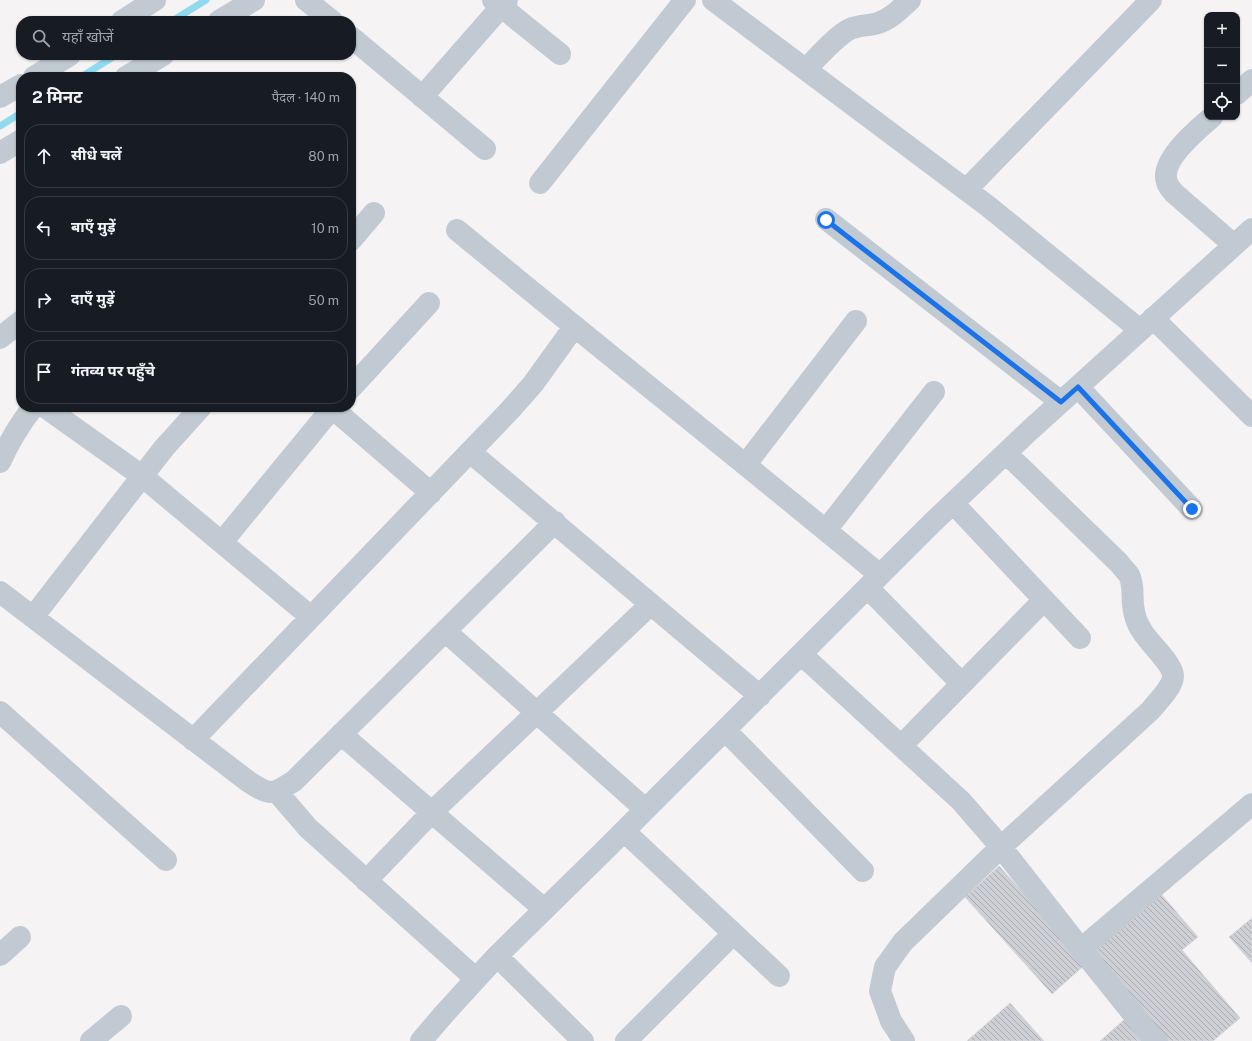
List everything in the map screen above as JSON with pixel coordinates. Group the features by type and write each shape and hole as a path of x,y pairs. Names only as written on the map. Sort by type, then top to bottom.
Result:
{"street":[{"path":"130,16 154,0"},
{"path":"228,16 254,0"},
{"path":"306,0 326,16"},
{"path":"540,184 685,0"},
{"path":"713,0 1146,324 1252,416"},
{"path":"806,69 836,39 849,29 864,25 876,24 890,18 910,0"},
{"path":"966,190 1150,0"},
{"path":"422,97 500,2 560,54"},
{"path":"356,41 485,149"},
{"path":"42,72 62,60"},
{"path":"134,72 155,60"},
{"path":"1240,91 1252,80"},
{"path":"0,98 16,88"},
{"path":"1209,120 1190,137 1172,158 1166,172 1166,182 1174,193 1234,245"},
{"path":"0,152 16,143"},
{"path":"356,234 374,214"},
{"path":"826,220 1061,402"},
{"path":"421,1041 475,978 874,581 1006,453 1252,229"},
{"path":"457,230 574,327 746,464 826,530 874,581 962,684"},
{"path":"356,383 429,303"},
{"path":"746,464 856,322"},
{"path":"0,338 16,325"},
{"path":"193,740 431,493 533,384 574,327"},
{"path":"1078,387 1192,509"},
{"path":"826,530 934,392"},
{"path":"0,462 16,431 29,412"},
{"path":"52,412 142,476 310,617"},
{"path":"32,617 164,448 196,412"},
{"path":"222,542 328,412"},
{"path":"338,412 431,493"},
{"path":"470,452 760,696"},
{"path":"904,1041 891,1021 880,991 885,967 903,942 1001,847 1151,710 1168,688 1173,677 1169,665 1142,631 1133,605 1133,590 1129,575 1119,563 1006,453"},
{"path":"954,503 1080,638"},
{"path":"0,592 254,785 264,792 276,792 294,781 555,522"},
{"path":"901,746 1044,600"},
{"path":"366,881 432,812 651,604"},
{"path":"445,631 645,809"},
{"path":"801,654 961,801 1001,847 1146,1030 1157,1041"},
{"path":"0,712 166,860"},
{"path":"725,730 863,871"},
{"path":"341,734 544,909"},
{"path":"276,792 308,828 475,978"},
{"path":"1081,949 1252,804"},
{"path":"624,831 779,976"},
{"path":"626,1041 733,934"},
{"path":"0,955 20,937"},
{"path":"497,956 583,1041"},
{"path":"91,1041 121,1016"}],"building":[{"path":"999,866 1087,963 1052,994 965,897"},
{"path":"1161,894 1198,937 1182,950 1240,1018 1213,1041 1166,1041 1091,954"},
{"path":"1252,918 1252,963 1229,937"},
{"path":"1010,1003 1044,1041 967,1041"},
{"path":"1125,1019 1145,1041 1100,1041"}],"waterway":[{"path":"180,16 206,0"},
{"path":"89,72 108,60"},
{"path":"0,126 16,116"}],"route":[{"path":"826,220 1061,402 1078,387 1192,509"}]}
